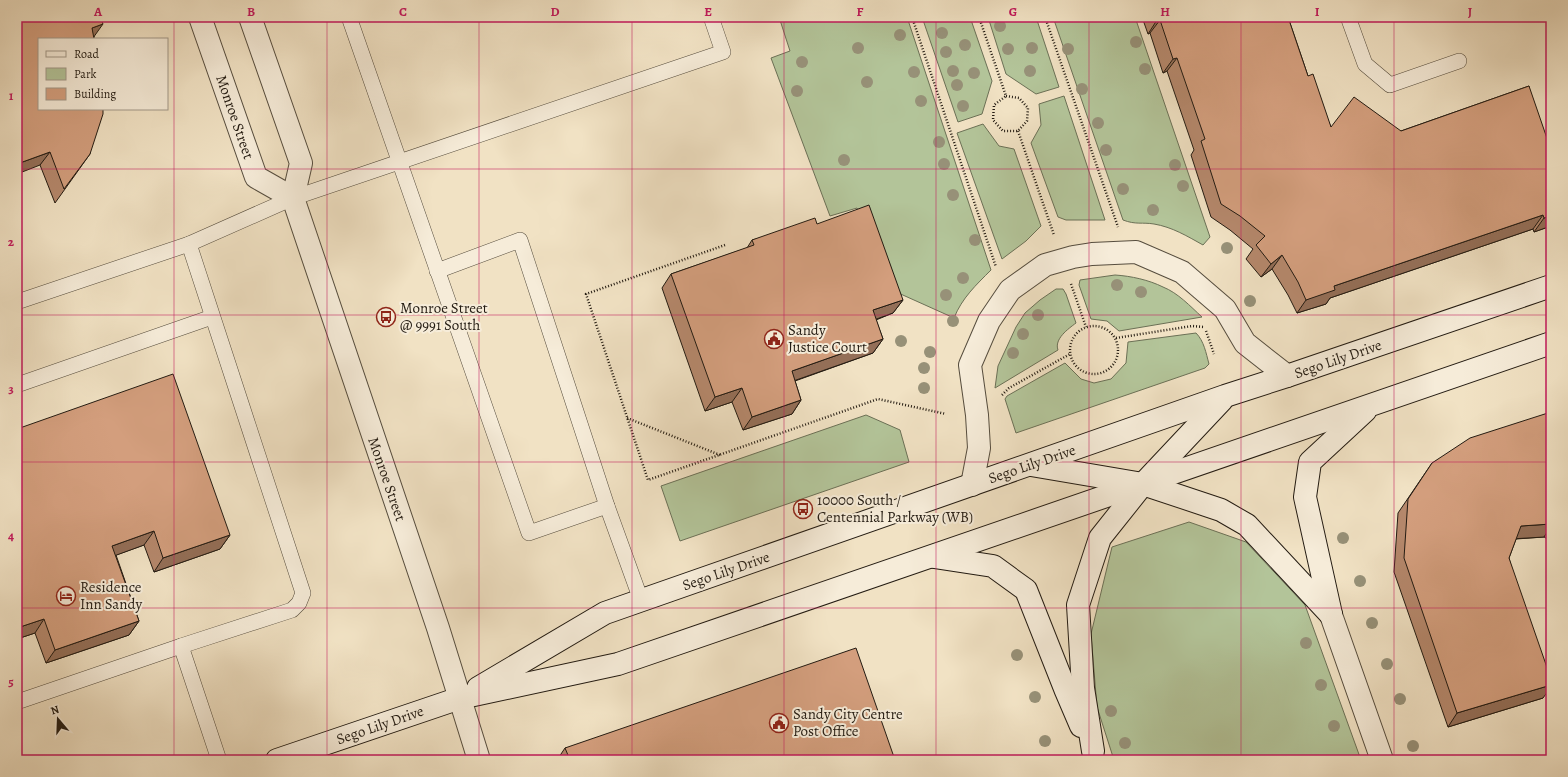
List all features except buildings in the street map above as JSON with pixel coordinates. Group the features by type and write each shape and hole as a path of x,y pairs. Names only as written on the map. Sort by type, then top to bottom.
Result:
{"main road":[{"name":"Monroe Street","path":"200,17 256,176 293,198 432,613 479,760"},
{"path":"250,17 301,163 293,198"},
{"path":"972,485 979,448 977,415 970,365 989,321 1010,290 1045,265 1073,256 1136,252 1182,272 1224,309 1245,343 1287,376"},
{"name":"Sego Lily Drive","path":"460,698 605,613 1225,396 1551,286"},
{"name":"Sego Lily Drive","path":"277,760 460,698 618,664 1551,343"},
{"path":"1094,756 1083,688 1078,605 1100,538 1142,484 1225,396"},
{"path":"1371,406 1310,462 1305,497 1331,615 1382,760"},
{"path":"1030,464 1142,484 1221,510 1247,525 1331,615"},
{"path":"929,557 993,566 1026,590 1066,691 1094,756"}],"lane":[{"path":"349,17 530,533 607,506"},
{"path":"17,302 189,244 293,198 723,52 711,17"},
{"path":"1348,17 1365,64 1390,85 1459,61"},
{"path":"437,271 520,240 607,506 641,600"},
{"path":"17,702 292,610 299,603 303,593 189,244"},
{"path":"17,385 212,317"},
{"path":"181,646 219,760"}],"path":[{"path":"912,17 1006,296"},
{"path":"979,17 1006,96"},
{"path":"1045,17 1127,252"},
{"path":"1006,96 1019,98 1028,108 1027,121 1018,131 1003,131 993,120 994,105 1006,96"},
{"path":"1018,131 1055,241"},
{"path":"725,245 586,294 648,480 878,399 946,414"},
{"path":"1070,282 1086,326"},
{"path":"1097,325 1105,327 1116,338 1118,355 1115,362 1109,369 1102,373 1089,374 1078,369 1072,362 1070,346 1072,339 1076,333 1086,326 1097,325"},
{"path":"1116,338 1192,326 1204,326 1214,354"},
{"path":"1002,402 1001,396 1009,388 1070,354"},
{"path":"627,418 721,455"}],"green space":[{"path":"779,17 907,17 991,270 965,298 954,318 885,287 857,208 830,216 771,58 790,51"},
{"path":"922,17 970,17 992,81 982,114 958,122"},
{"path":"988,17 1036,17 1059,87 1036,94 1006,74"},
{"path":"1053,17 1135,17 1210,237 1203,245 1167,227 1123,220"},
{"path":"1064,96 1105,220 1066,220 1058,217 1031,143 1041,125 1039,104"},
{"path":"983,124 999,146 1014,149 1041,226 1026,241 1002,259 957,133"},
{"path":"1115,275 1134,277 1158,285 1184,300 1202,317 1119,331 1107,321 1091,319 1079,285 1080,280"},
{"path":"1056,289 1063,289 1066,294 1076,323 1060,338 1057,346 1058,350 995,388 998,366 1016,327 1025,313"},
{"path":"1196,333 1203,343 1206,351 1209,364 1205,368 1016,433 1005,399 1007,396 1065,363 1081,379 1094,383 1111,379 1126,363 1128,342"},
{"path":"866,415 900,430 909,462 680,541 661,486"},
{"path":"1189,522 1246,542 1305,605 1361,760 1114,760 1097,707 1091,634 1112,547"}],"place":[{"name":"Monroe Street @ 9991 South","path":"386,317"},
{"name":"Sandy Justice Court","path":"774,339"},
{"name":"10000 South / Centennial Parkway (WB)","path":"803,509"},
{"name":"Residence Inn Sandy","path":"66,596"},
{"name":"Sandy City Centre Post Office","path":"779,723"}]}
